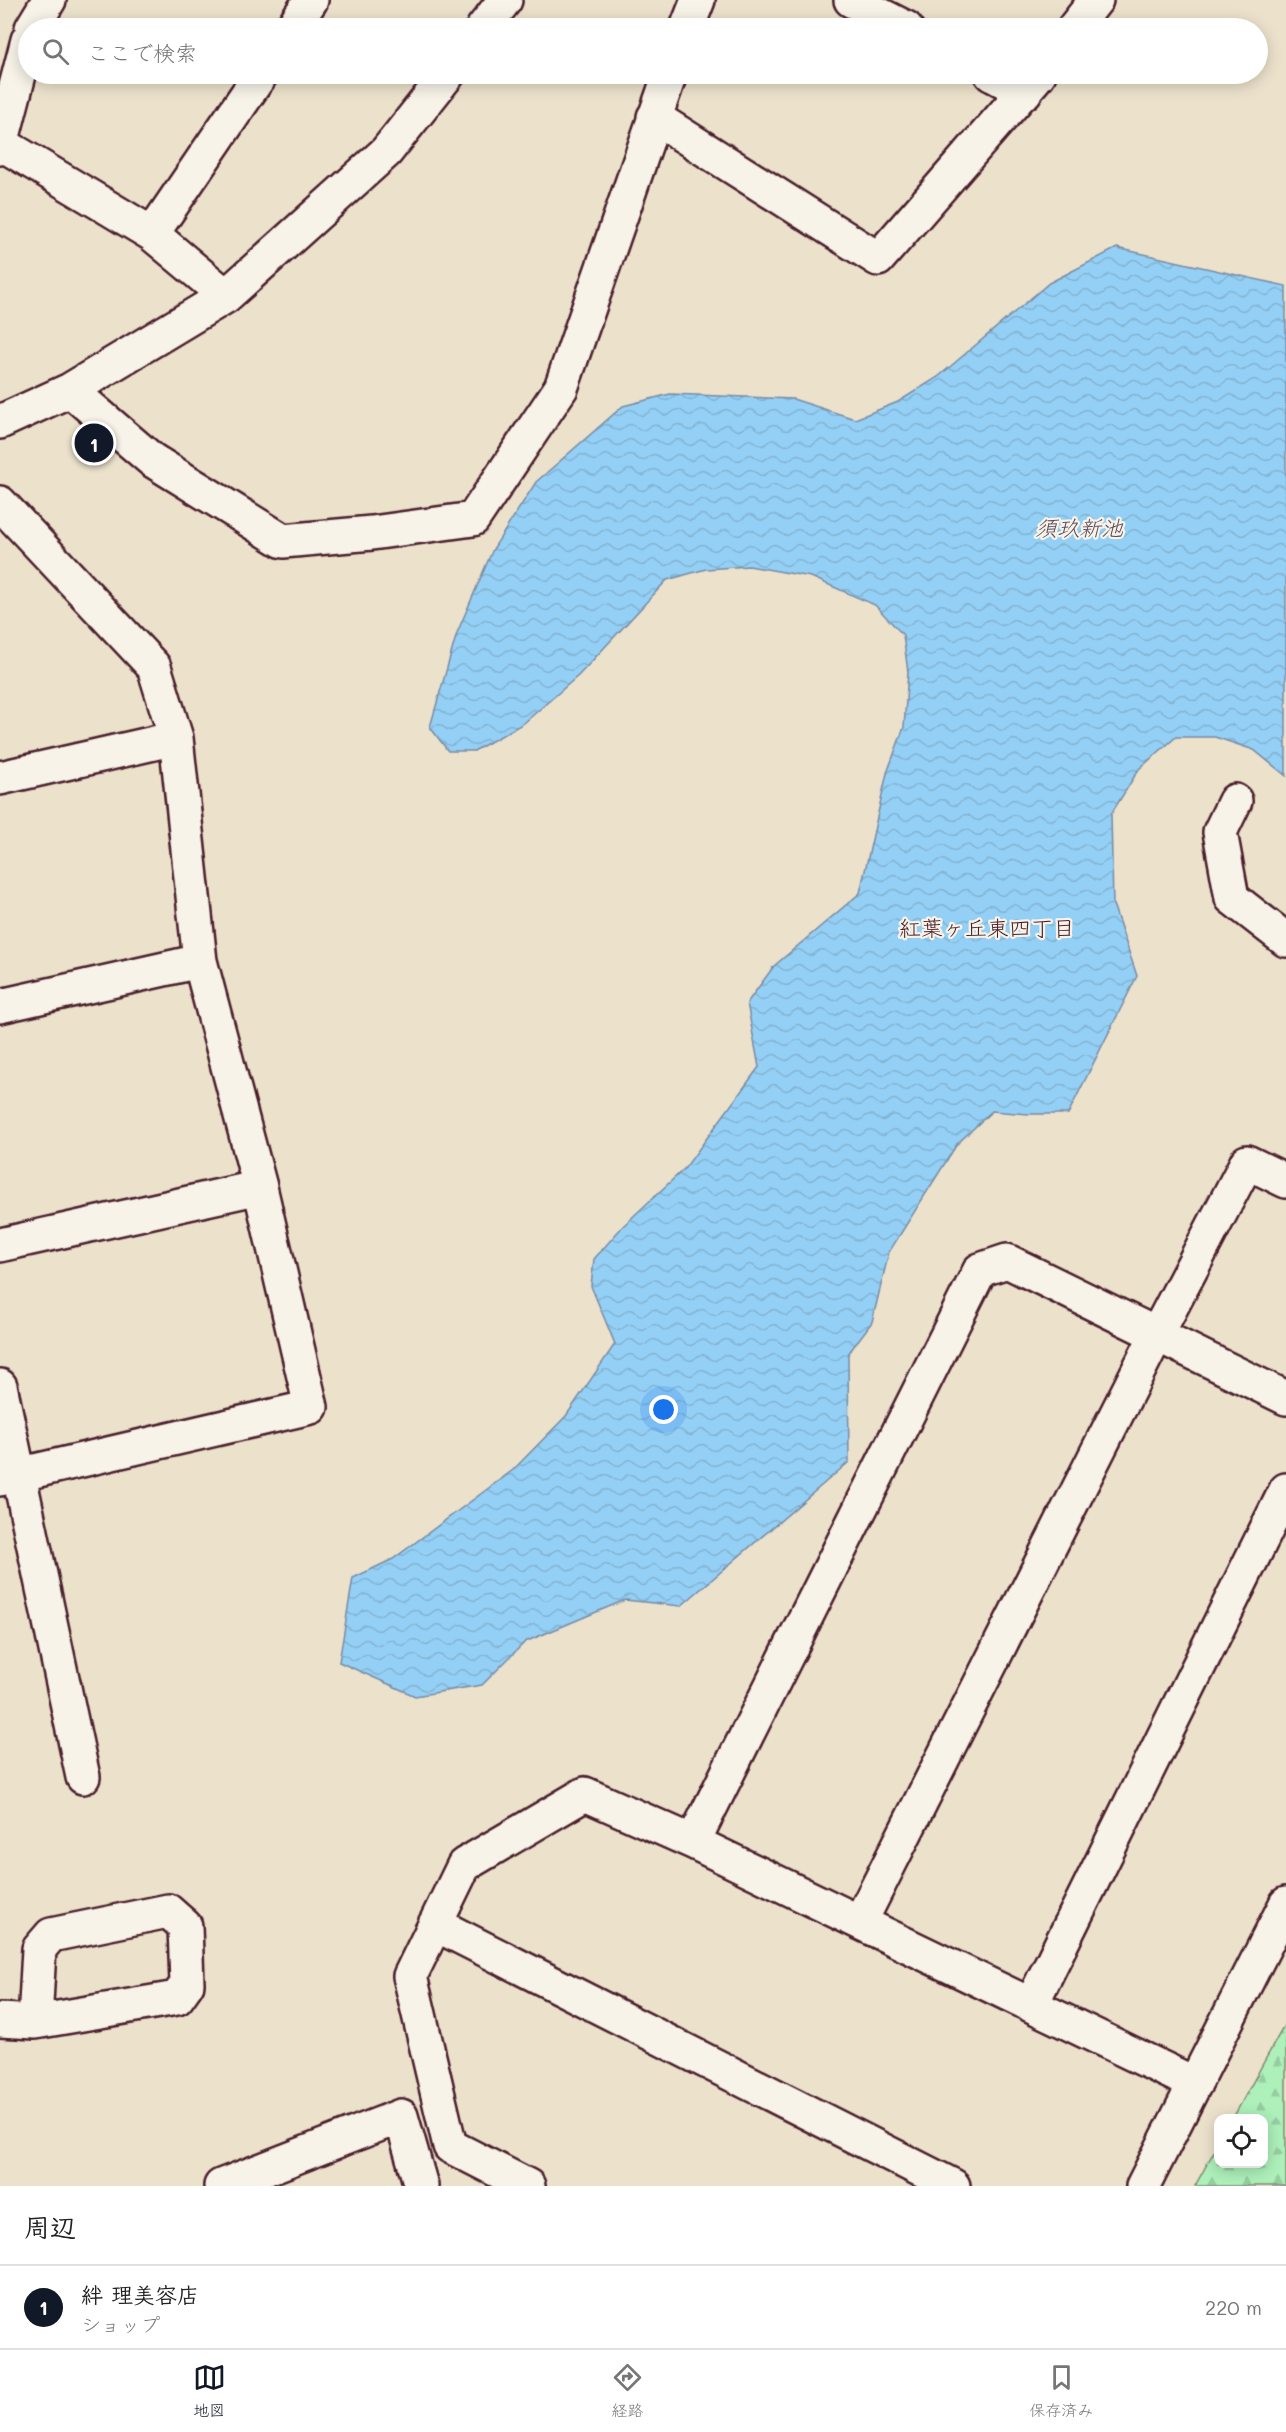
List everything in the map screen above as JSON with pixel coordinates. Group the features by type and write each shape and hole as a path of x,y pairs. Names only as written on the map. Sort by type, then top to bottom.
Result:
{"street":[{"path":"299,18 311,0"},
{"path":"691,18 698,0"},
{"path":"851,0 886,18"},
{"path":"1082,18 1096,0"},
{"path":"18,73 1,146 152,234 226,296"},
{"path":"152,234 254,84"},
{"path":"0,422 70,390 226,296 386,152 440,84"},
{"path":"70,390 152,460 283,541 372,533 473,519 561,388 666,84"},
{"path":"654,117 878,259 1030,84"},
{"path":"0,503 154,667 176,738 200,961 260,1186 311,1407 9,1477"},
{"path":"0,778 176,738"},
{"path":"1235,801 1220,832 1232,898 1286,940"},
{"path":"0,1006 200,961"},
{"path":"860,1922 1157,1334 1247,1162 1286,1181"},
{"path":"0,1245 260,1186"},
{"path":"693,1842 981,1270 1007,1261 1286,1398"},
{"path":"0,1386 9,1477 83,1777"},
{"path":"1031,2005 1286,1490"},
{"path":"528,2186 450,2146 410,1976 464,1865 585,1794 693,1842 1195,2084"},
{"path":"1143,2186 1286,1904"},
{"path":"0,2020 35,2022 177,1998 187,1984 185,1926 168,1911 51,1935 39,1949 35,2022"},
{"path":"435,1924 953,2186"},
{"path":"221,2186 401,2116 422,2186"}],"green space":[{"path":"1286,2022 1286,2186 1195,2186 1214,2151 1214,2168 1268,2168 1268,2114 1235,2114"}],"water":[{"name":"須玖新池","path":"1117,248 1286,286 1286,776 1254,750 1215,737 1176,737 1139,769 1111,814 1113,904 1137,976 1068,1114 992,1111 957,1144 889,1252 872,1322 848,1354 849,1462 681,1606 625,1600 525,1642 482,1685 415,1696 339,1662 353,1578 393,1559 513,1470 566,1416 615,1344 591,1286 594,1259 623,1226 685,1168 759,1067 747,1003 774,966 860,893 887,773 904,727 908,672 903,635 875,605 811,577 749,566 706,569 667,580 579,675 524,723 474,751 448,751 430,727 457,633 493,549 536,482 623,406 670,394 793,399 855,419 898,402 938,377 1049,283"}],"place":[{"name":"絆 理美容店","path":"94,443"}],"district":[{"name":"紅葉ヶ丘東四丁目","path":"987,928"}]}
